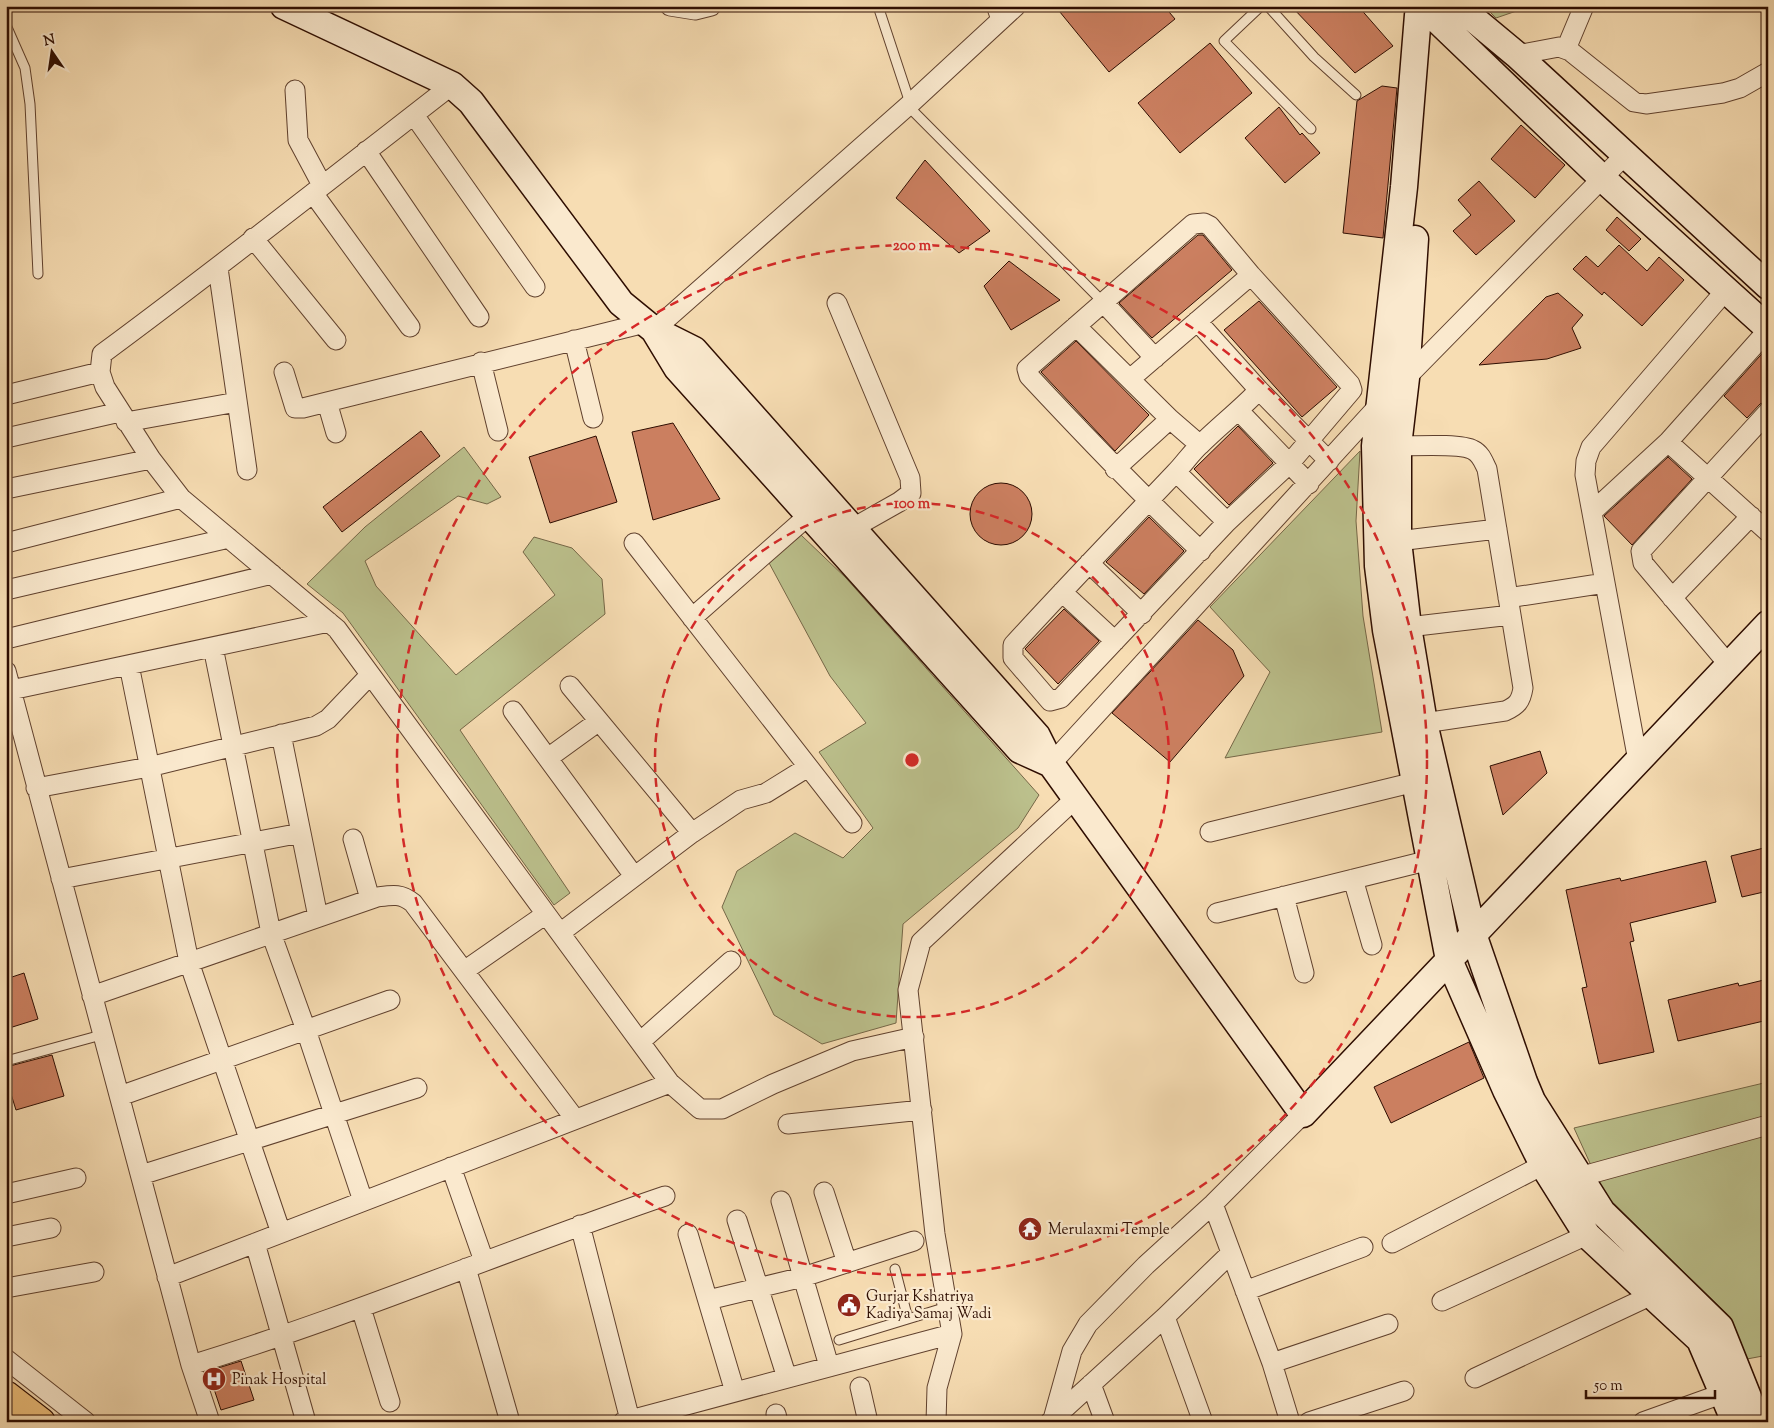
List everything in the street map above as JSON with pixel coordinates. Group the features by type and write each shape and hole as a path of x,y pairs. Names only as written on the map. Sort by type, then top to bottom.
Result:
{"main road":[{"path":"6,1395 23,1417"}],"street":[{"path":"284,6 452,85 472,102 621,303 649,327 694,350 1037,736 1051,764 1303,1114"},
{"path":"677,7 695,10 711,6"},
{"path":"284,372 296,408 327,402 574,340 649,327 909,105 994,15 1016,6"},
{"path":"1458,6 1517,55 1768,286"},
{"path":"1566,49 1584,6"},
{"path":"1426,12 1603,179 1768,329 1668,442 1592,512"},
{"path":"1426,12 1426,78 1406,378 1398,446 1398,541 1408,627 1424,723 1474,934 1532,1101 1602,1212 1720,1327 1758,1422"},
{"path":"1426,12 1404,186 1375,446 1378,566 1386,630 1449,960 1506,1090 1543,1165 1587,1235 1700,1340 1724,1393 1734,1422"},
{"path":"1517,55 1546,48 1559,47 1566,49 1634,102 1646,104 1724,93 1740,88 1768,72"},
{"path":"452,85 253,238 218,268 102,354 100,372 105,387 151,459 181,498 337,629 670,1082 700,1108 722,1109 773,1084 852,1051 914,1037"},
{"path":"296,90 298,140 318,189 410,327"},
{"path":"414,114 535,287"},
{"path":"366,151 479,317"},
{"path":"1051,764 1309,484 1381,403 1626,155"},
{"path":"1201,551 1148,501 1115,469 1028,372 1028,366 1193,224 1199,222 1210,226 1351,387 1349,394 1290,463 1228,522 1201,551 1142,614 1061,698 1050,701 1017,665 1011,652 1013,646 1062,592 1089,563 1148,501 1176,472 1200,445 1239,411 1259,390"},
{"path":"253,238 336,340"},
{"path":"218,268 247,470"},
{"path":"1130,379 1251,275"},
{"path":"1638,761 1585,475 1586,461 1591,447 1726,290"},
{"path":"1103,302 1155,358"},
{"path":"837,303 910,478 911,493 900,502 853,528"},
{"path":"1198,321 1259,390 1329,461"},
{"path":"1076,326 1170,419 1200,445"},
{"path":"649,327 677,368 1020,750 1051,764"},
{"path":"574,340 593,418"},
{"path":"481,362 498,430"},
{"path":"6,395 100,372"},
{"path":"6,438 123,416 237,402"},
{"path":"327,402 336,434"},
{"path":"1239,411 1309,484"},
{"path":"1729,665 1643,563 1641,551 1768,412"},
{"path":"1115,469 1170,419"},
{"path":"1668,442 1768,532"},
{"path":"1398,446 1462,447 1472,449 1481,456 1487,468 1523,688 1521,700 1516,707 1505,711 1424,723"},
{"path":"6,489 151,459"},
{"path":"1176,472 1228,522"},
{"path":"6,543 181,498"},
{"path":"692,618 809,515"},
{"path":"1672,598 1750,516"},
{"path":"1398,541 1497,529"},
{"path":"6,590 229,538"},
{"path":"634,543 852,823"},
{"path":"1089,563 1142,614"},
{"path":"6,640 272,574"},
{"path":"1408,627 1509,606 1605,583"},
{"path":"1062,592 1115,641"},
{"path":"11,690 329,622"},
{"path":"1052,1420 1072,1351 1088,1324 1146,1265 1213,1204 1303,1114 1768,624"},
{"path":"213,647 271,933 306,1030 363,1201"},
{"path":"129,665 189,962 281,1233"},
{"path":"6,671 11,690 14,733 36,788 104,1034 191,1365 210,1422"},
{"path":"36,788 149,766 316,726 328,719 370,675"},
{"path":"570,686 692,833"},
{"path":"514,711 634,876"},
{"path":"548,758 599,721"},
{"path":"281,734 318,917"},
{"path":"560,933 692,833 741,800 766,792 808,767"},
{"path":"1210,832 1415,782"},
{"path":"936,1422 937,1388 952,1334 935,1234 908,990 921,942 1076,798"},
{"path":"61,879 301,834"},
{"path":"352,839 370,899"},
{"path":"1217,914 1430,860"},
{"path":"1353,880 1372,945"},
{"path":"92,996 370,899 396,894 406,897 575,1119"},
{"path":"1284,896 1304,973"},
{"path":"464,971 546,914"},
{"path":"640,1042 731,961"},
{"path":"120,1096 390,1000"},
{"path":"167,1277 670,1082"},
{"path":"141,1174 416,1088"},
{"path":"788,1124 922,1110"},
{"path":"1579,1177 1768,1125"},
{"path":"1392,1243 1543,1165"},
{"path":"450,1167 484,1261"},
{"path":"6,1194 76,1178"},
{"path":"824,1192 847,1263"},
{"path":"191,1365 280,1338 580,1225 665,1196"},
{"path":"781,1201 829,1366"},
{"path":"1213,1204 1272,1363 1290,1422"},
{"path":"737,1220 787,1378"},
{"path":"580,1225 626,1421 952,1334"},
{"path":"6,1237 51,1228"},
{"path":"688,1234 735,1392"},
{"path":"1442,1301 1587,1235"},
{"path":"708,1300 803,1277 914,1241"},
{"path":"255,1243 280,1338 306,1422"},
{"path":"1246,1292 1362,1248"},
{"path":"1052,1420 1165,1317 1231,1253"},
{"path":"466,1268 510,1422"},
{"path":"6,1288 94,1272"},
{"path":"1475,1378 1652,1295"},
{"path":"361,1308 390,1402"},
{"path":"1165,1317 1203,1422"},
{"path":"1272,1363 1388,1324"},
{"path":"6,1359 86,1422"},
{"path":"1092,1384 1105,1422"},
{"path":"860,1387 868,1422"},
{"path":"1309,1422 1404,1392"},
{"path":"1643,1422 1668,1418 1724,1393"}],"lane":[{"path":"878,6 909,105 1103,302"},
{"path":"1261,6 1224,41 1311,129"},
{"path":"1268,6 1314,57 1356,95"},
{"path":"6,25 25,68 29,95 38,274"},
{"path":"6,1061 104,1034"},
{"path":"895,1269 908,1319"},
{"path":"839,1340 948,1307"}],"green space":[{"path":"1484,6 1531,6 1496,18"},
{"path":"464,447 501,497 487,504 458,496 365,561 376,586 456,675 555,595 523,552 534,537 572,548 602,579 605,614 460,730 570,893 554,905 343,613 307,584 365,527"},
{"path":"1360,451 1356,521 1363,616 1382,732 1225,758 1270,672 1210,607"},
{"path":"801,535 846,578 1039,795 1018,828 903,924 896,1023 822,1044 774,1015 722,907 737,871 795,833 843,858 873,828 819,752 866,723 830,676 768,561"},
{"path":"1768,1082 1768,1355 1747,1359 1727,1314 1604,1194 1574,1128"}],"building":[{"path":"1055,6 1164,6 1175,19 1109,72"},
{"path":"1291,6 1358,6 1393,46 1355,73"},
{"path":"1210,43 1252,93 1180,153 1138,103"},
{"path":"1382,86 1397,88 1383,238 1343,233 1357,101"},
{"path":"1279,107 1300,135 1302,133 1320,153 1285,183 1245,138"},
{"path":"1521,125 1565,165 1535,198 1491,159"},
{"path":"925,160 990,231 959,253 896,198"},
{"path":"1479,181 1515,221 1476,255 1453,231 1471,215 1458,200"},
{"path":"1617,217 1641,239 1629,251 1606,230"},
{"path":"1198,235 1203,235 1232,270 1152,338 1119,303"},
{"path":"1619,245 1647,271 1659,257 1684,280 1642,326 1604,292 1602,295 1573,269 1586,256 1598,267"},
{"path":"1009,261 1060,300 1011,330 984,286"},
{"path":"1558,293 1583,315 1572,328 1581,348 1547,359 1479,365 1546,297"},
{"path":"1259,301 1337,387 1302,417 1224,330"},
{"path":"1076,341 1149,415 1115,451 1041,372"},
{"path":"1768,347 1768,401 1760,404 1747,418 1724,396"},
{"path":"673,423 720,499 653,520 632,432"},
{"path":"1238,426 1273,463 1229,505 1194,469"},
{"path":"421,431 440,456 342,532 323,507"},
{"path":"596,436 617,502 550,523 529,457"},
{"path":"1668,457 1692,479 1632,545 1604,516"},
{"path":"995,483 1007,483 1023,492 1030,502 1032,514 1030,526 1023,536 1007,545 995,545 984,540 975,531 970,520 970,508 975,497 984,488"},
{"path":"1149,517 1184,551 1144,594 1106,562"},
{"path":"1064,609 1099,641 1058,684 1025,649"},
{"path":"1198,620 1233,650 1244,676 1170,762 1112,713"},
{"path":"1540,751 1547,773 1503,815 1490,766"},
{"path":"1768,847 1768,891 1742,897 1731,856"},
{"path":"1706,861 1716,902 1630,923 1634,941 1630,942 1654,1052 1599,1064 1582,988 1587,987 1566,890 1620,878 1621,881"},
{"path":"24,973 38,1019 6,1029 6,979"},
{"path":"1768,979 1768,1020 1678,1041 1668,1000 1738,983 1739,986"},
{"path":"1469,1042 1484,1078 1391,1123 1374,1087"},
{"path":"52,1055 64,1096 16,1110 6,1078 6,1067"},
{"path":"241,1361 254,1400 221,1410 208,1371"}],"place":[{"name":"Merulaxmi Temple","path":"1030,1229"},
{"name":"Gurjar Kshatriya Kadiya Samaj Wadi","path":"849,1305"},
{"name":"Pinak Hospital","path":"214,1379"}]}
